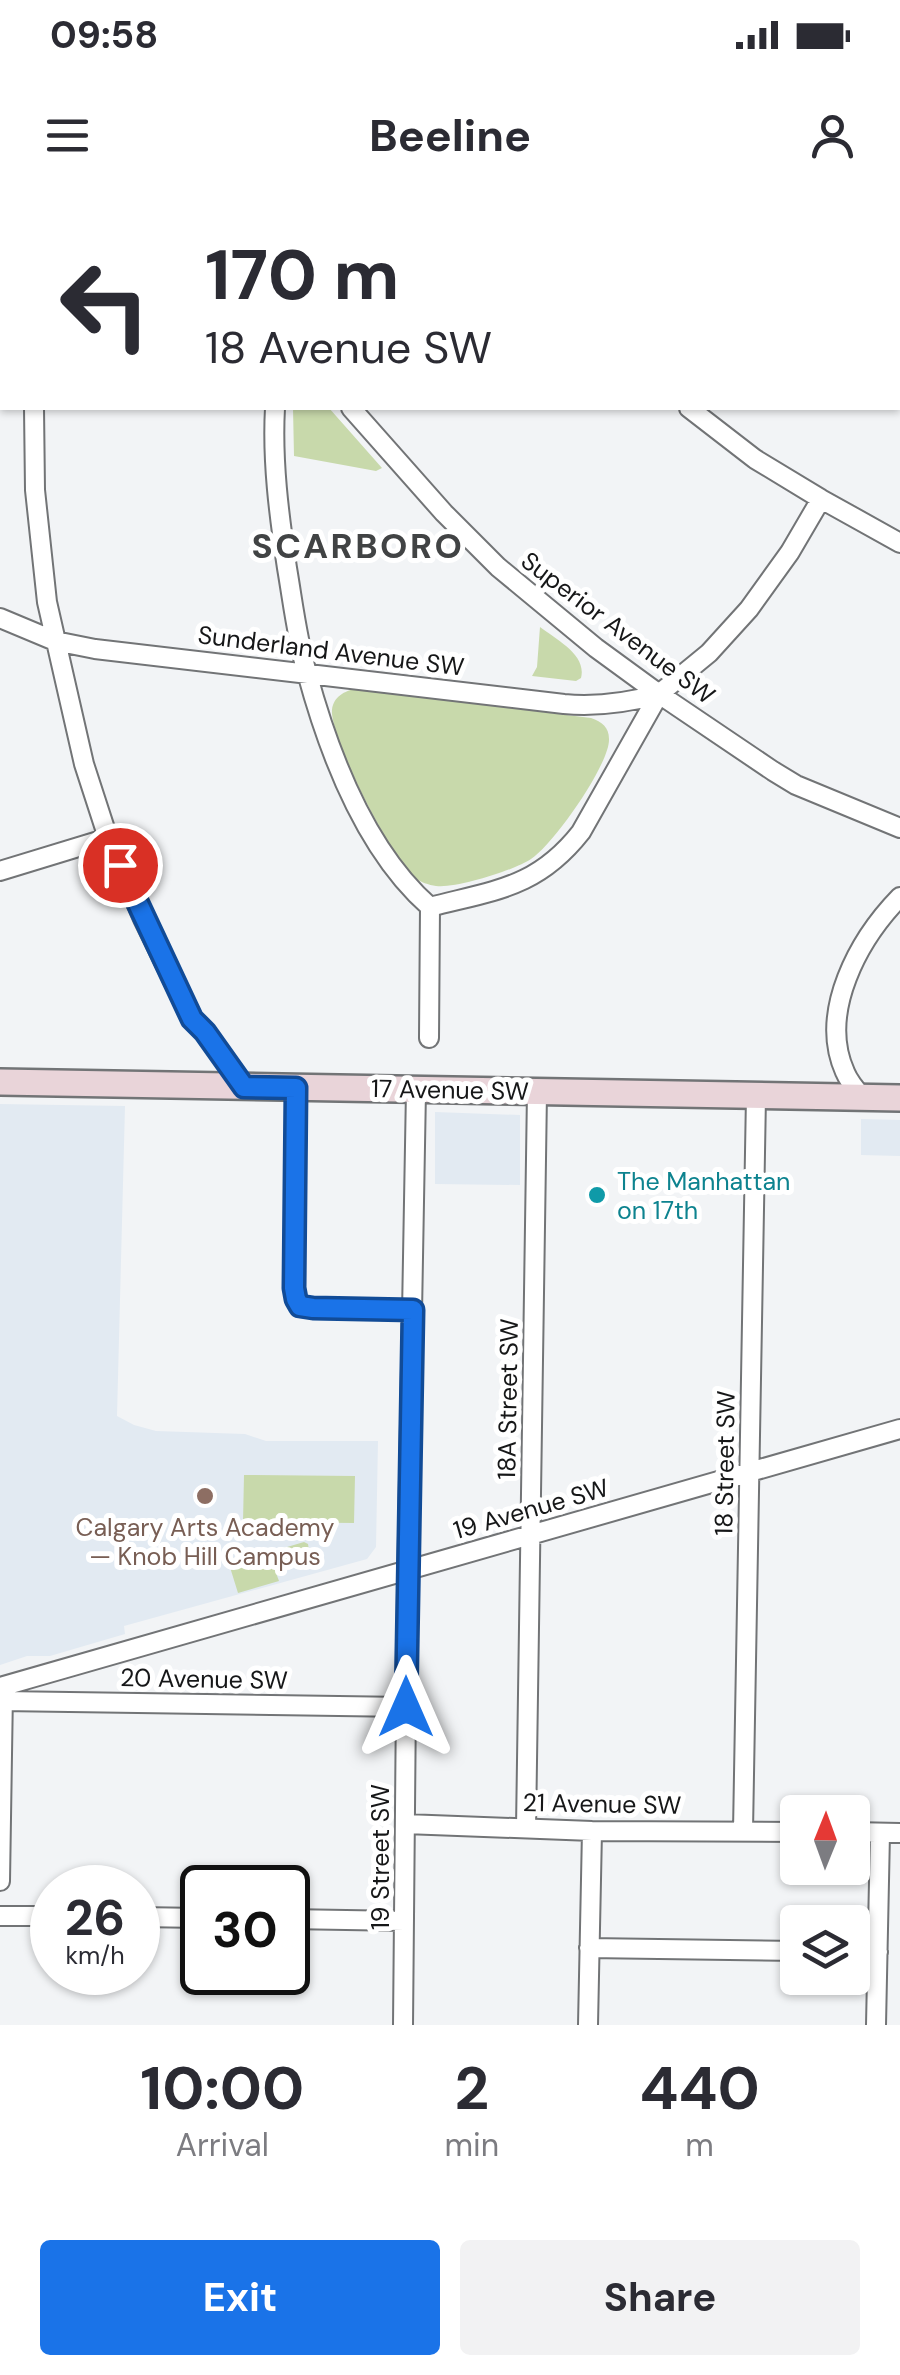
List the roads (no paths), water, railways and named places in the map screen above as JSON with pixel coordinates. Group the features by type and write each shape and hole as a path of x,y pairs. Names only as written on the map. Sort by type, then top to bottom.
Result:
{"main road":[{"name":"17 Avenue SW","path":"0,1082 900,1098"}],"street":[{"path":"34,410 35,490 46,602 84,764 108,838 192,1019 244,1087"},
{"path":"275,410 280,522 306,673 334,755 378,847 395,872 430,907 428,1038"},
{"name":"Superior Avenue SW","path":"353,410 498,567 596,648 796,785 900,828"},
{"path":"692,410 755,459 900,543"},
{"path":"430,907 510,886 546,870 566,851 582,832 659,694 710,653 750,609 820,500"},
{"name":"Sunderland Avenue SW","path":"0,618 56,641 95,648 579,706 626,703 659,694"},
{"path":"0,871 108,838"},
{"path":"863,1098 845,1074 836,1034 839,1004 848,975 877,923 900,896"},
{"path":"296,1088 296,1299 300,1306 313,1308 413,1310"},
{"name":"19 Street SW","path":"403,2025 416,1090"},
{"name":"18A Street SW","path":"526,1828 536,1092"},
{"name":"18 Street SW","path":"743,1832 756,1096"},
{"name":"19 Avenue SW","path":"2,1692 900,1428"},
{"path":"0,1881 2,1692"},
{"name":"20 Avenue SW","path":"2,1692 406,1707"},
{"name":"21 Avenue SW","path":"404,1824 780,1832"},
{"path":"588,2025 592,1831"},
{"path":"870,1833 900,1834"},
{"path":"876,2025 880,1833"},
{"path":"0,1916 30,1916"},
{"path":"310,1919 404,1921"},
{"path":"589,1948 780,1951"},
{"path":"870,1952 878,1952"}],"place":[{"name":"The Manhattan on 17th","path":"597,1195"},
{"name":"Calgary Arts Academy — Knob Hill Campus","path":"205,1496"}],"district":[{"name":"SCARBORO","path":"358,546"}]}
